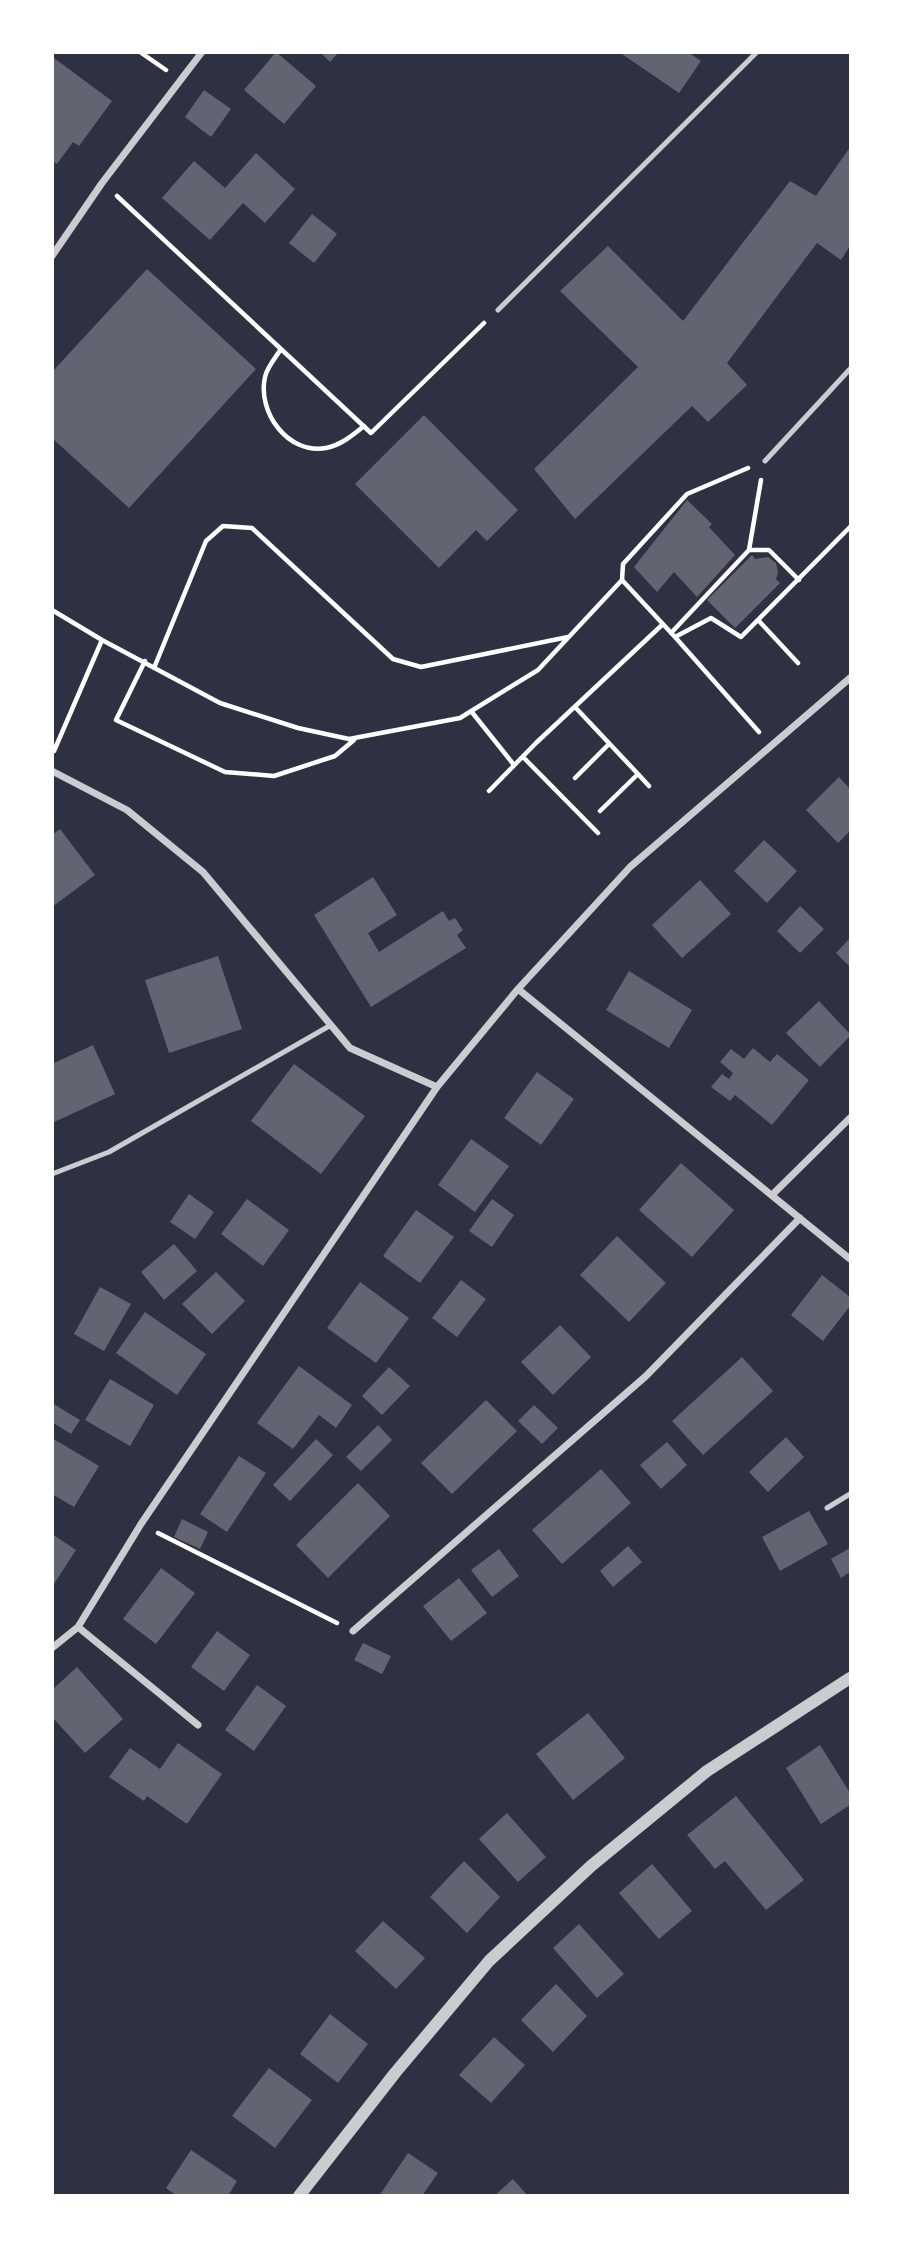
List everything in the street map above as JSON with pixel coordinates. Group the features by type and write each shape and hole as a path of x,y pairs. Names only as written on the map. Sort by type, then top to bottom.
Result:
{"street":[{"path":"52,256 102,183 202,52"},
{"path":"52,1648 78,1627 141,1524 436,1087 518,989 630,867 850,678"},
{"path":"52,771 127,810 203,872 350,1048 436,1087"},
{"path":"518,989 850,1259"},
{"path":"772,1195 850,1118"},
{"path":"353,1631 646,1376 800,1218"},
{"path":"78,1627 198,1726"},
{"path":"299,2196 395,2073 489,1961 591,1866 707,1771 850,1678"}],"lane":[{"path":"498,310 757,52"},
{"path":"765,461 850,369"},
{"path":"52,1174 109,1152 331,1025"},
{"path":"827,1508 850,1494"}],"path":[{"path":"140,52 181,80"},
{"path":"102,183 371,433 498,310"},
{"path":"282,349 265,375 264,393 272,418 291,441 326,448 346,440 364,426"},
{"path":"673,635 749,550 765,461"},
{"path":"52,610 220,703 298,728 349,739 460,718 538,670 622,580 623,564 687,494 765,461"},
{"path":"154,668 206,541 223,526 252,528 393,659 421,667 569,637"},
{"path":"673,635 711,618 741,637 850,527"},
{"path":"749,550 769,550 799,580"},
{"path":"622,580 771,746"},
{"path":"759,621 798,663"},
{"path":"489,791 663,624"},
{"path":"52,756 102,640"},
{"path":"145,661 116,720 225,772 274,776 335,755 358,737"},
{"path":"575,706 649,786"},
{"path":"471,711 514,765"},
{"path":"575,778 609,744"},
{"path":"523,757 597,833"},
{"path":"600,811 638,774"},
{"path":"141,1524 353,1631"}],"building":[{"path":"276,52 316,86 284,124 244,90"},
{"path":"320,52 339,52 330,62"},
{"path":"619,52 688,52 701,61 679,93"},
{"path":"54,58 112,101 79,146 73,142 57,164 52,161"},
{"path":"204,90 231,109 211,137 185,117"},
{"path":"850,147 850,246 841,260 817,243 727,363 747,385 708,422 692,406 575,519 534,469 638,367 560,291 608,246 683,321 790,181 816,196"},
{"path":"256,153 295,189 265,223 243,203 210,240 162,198 194,161 225,188"},
{"path":"312,214 337,234 314,263 289,243"},
{"path":"147,269 256,369 129,508 52,438 52,372"},
{"path":"424,415 518,510 487,541 476,530 439,568 355,484"},
{"path":"687,500 712,524 709,527 735,555 697,597 674,572 657,592 634,567"},
{"path":"752,555 755,559 768,557 776,563 776,579 780,583 735,628 707,600"},
{"path":"839,777 850,789 850,831 838,843 806,810"},
{"path":"60,829 95,875 52,907 52,835"},
{"path":"764,840 797,871 767,903 734,871"},
{"path":"373,877 397,915 368,933 379,952 443,911 449,921 455,918 463,930 457,935 466,948 371,1007 314,915"},
{"path":"700,880 731,914 682,958 652,925"},
{"path":"800,906 824,929 800,953 777,931"},
{"path":"850,938 850,967 836,953"},
{"path":"218,956 242,1029 169,1053 145,980"},
{"path":"629,971 692,1010 669,1048 606,1010"},
{"path":"819,1001 850,1034 820,1067 786,1033"},
{"path":"93,1045 115,1094 52,1123 52,1064"},
{"path":"753,1048 770,1062 777,1054 809,1080 772,1125 735,1095 730,1101 711,1087 722,1074 729,1079 733,1073 720,1062 731,1049 744,1059"},
{"path":"294,1064 365,1116 321,1174 251,1121"},
{"path":"537,1072 574,1099 541,1145 504,1118"},
{"path":"471,1139 509,1166 475,1212 438,1185"},
{"path":"681,1163 734,1210 692,1257 639,1210"},
{"path":"189,1194 214,1212 195,1239 170,1222"},
{"path":"247,1199 289,1230 263,1266 221,1234"},
{"path":"492,1199 514,1215 492,1247 469,1231"},
{"path":"416,1210 454,1237 420,1283 383,1256"},
{"path":"617,1236 666,1283 629,1322 580,1275"},
{"path":"174,1244 197,1271 164,1300 141,1272"},
{"path":"216,1272 245,1301 212,1334 182,1304"},
{"path":"822,1275 850,1297 850,1306 823,1341 791,1315"},
{"path":"461,1280 486,1299 457,1337 432,1318"},
{"path":"360,1282 409,1318 376,1363 327,1328"},
{"path":"100,1287 131,1304 104,1351 74,1334"},
{"path":"145,1312 206,1354 177,1395 116,1353"},
{"path":"560,1325 591,1357 553,1395 521,1362"},
{"path":"742,1357 773,1391 703,1455 672,1421"},
{"path":"299,1366 352,1405 336,1428 319,1415 293,1449 257,1423"},
{"path":"389,1367 410,1386 382,1415 362,1396"},
{"path":"110,1379 154,1405 130,1446 85,1420"},
{"path":"486,1400 517,1431 452,1494 421,1463"},
{"path":"52,1403 80,1420 71,1434 52,1422"},
{"path":"534,1405 558,1428 542,1444 518,1421"},
{"path":"378,1425 392,1440 361,1471 346,1457"},
{"path":"786,1437 804,1457 768,1492 749,1472"},
{"path":"52,1438 99,1466 74,1507 52,1494"},
{"path":"316,1439 333,1455 290,1501 273,1485"},
{"path":"667,1442 687,1465 661,1489 640,1465"},
{"path":"239,1456 266,1473 227,1532 200,1514"},
{"path":"601,1469 631,1503 562,1564 532,1530"},
{"path":"358,1483 390,1516 328,1578 296,1545"},
{"path":"809,1511 828,1544 780,1571 762,1537"},
{"path":"182,1519 208,1532 200,1549 174,1537"},
{"path":"52,1534 76,1550 52,1587"},
{"path":"628,1546 642,1562 613,1587 600,1571"},
{"path":"850,1548 850,1572 841,1578 831,1559"},
{"path":"499,1549 519,1576 492,1597 471,1570"},
{"path":"161,1568 195,1593 156,1644 123,1619"},
{"path":"459,1578 487,1613 451,1641 423,1606"},
{"path":"217,1631 250,1655 224,1691 191,1667"},
{"path":"363,1643 391,1656 382,1674 354,1660"},
{"path":"77,1667 123,1719 85,1753 52,1717 52,1690"},
{"path":"257,1685 286,1706 254,1751 225,1730"},
{"path":"588,1713 625,1758 573,1800 536,1754"},
{"path":"178,1743 222,1774 187,1824 147,1796 144,1801 109,1777 130,1748 160,1769"},
{"path":"820,1745 850,1793 850,1805 821,1824 786,1768"},
{"path":"736,1796 804,1880 766,1910 725,1861 715,1869 687,1835"},
{"path":"507,1813 546,1857 518,1882 479,1839"},
{"path":"464,1861 500,1897 467,1933 430,1897"},
{"path":"652,1864 692,1911 659,1939 619,1893"},
{"path":"383,1921 425,1958 396,1989 355,1951"},
{"path":"579,1924 624,1974 597,1998 553,1948"},
{"path":"556,1984 587,2016 553,2052 521,2020"},
{"path":"330,2014 368,2044 338,2083 300,2054"},
{"path":"494,2037 525,2065 491,2103 459,2075"},
{"path":"269,2068 312,2100 275,2148 232,2116"},
{"path":"191,2150 237,2181 228,2196 177,2196 166,2188"},
{"path":"408,2153 438,2173 422,2196 379,2196"},
{"path":"513,2179 528,2196 494,2196"}]}
